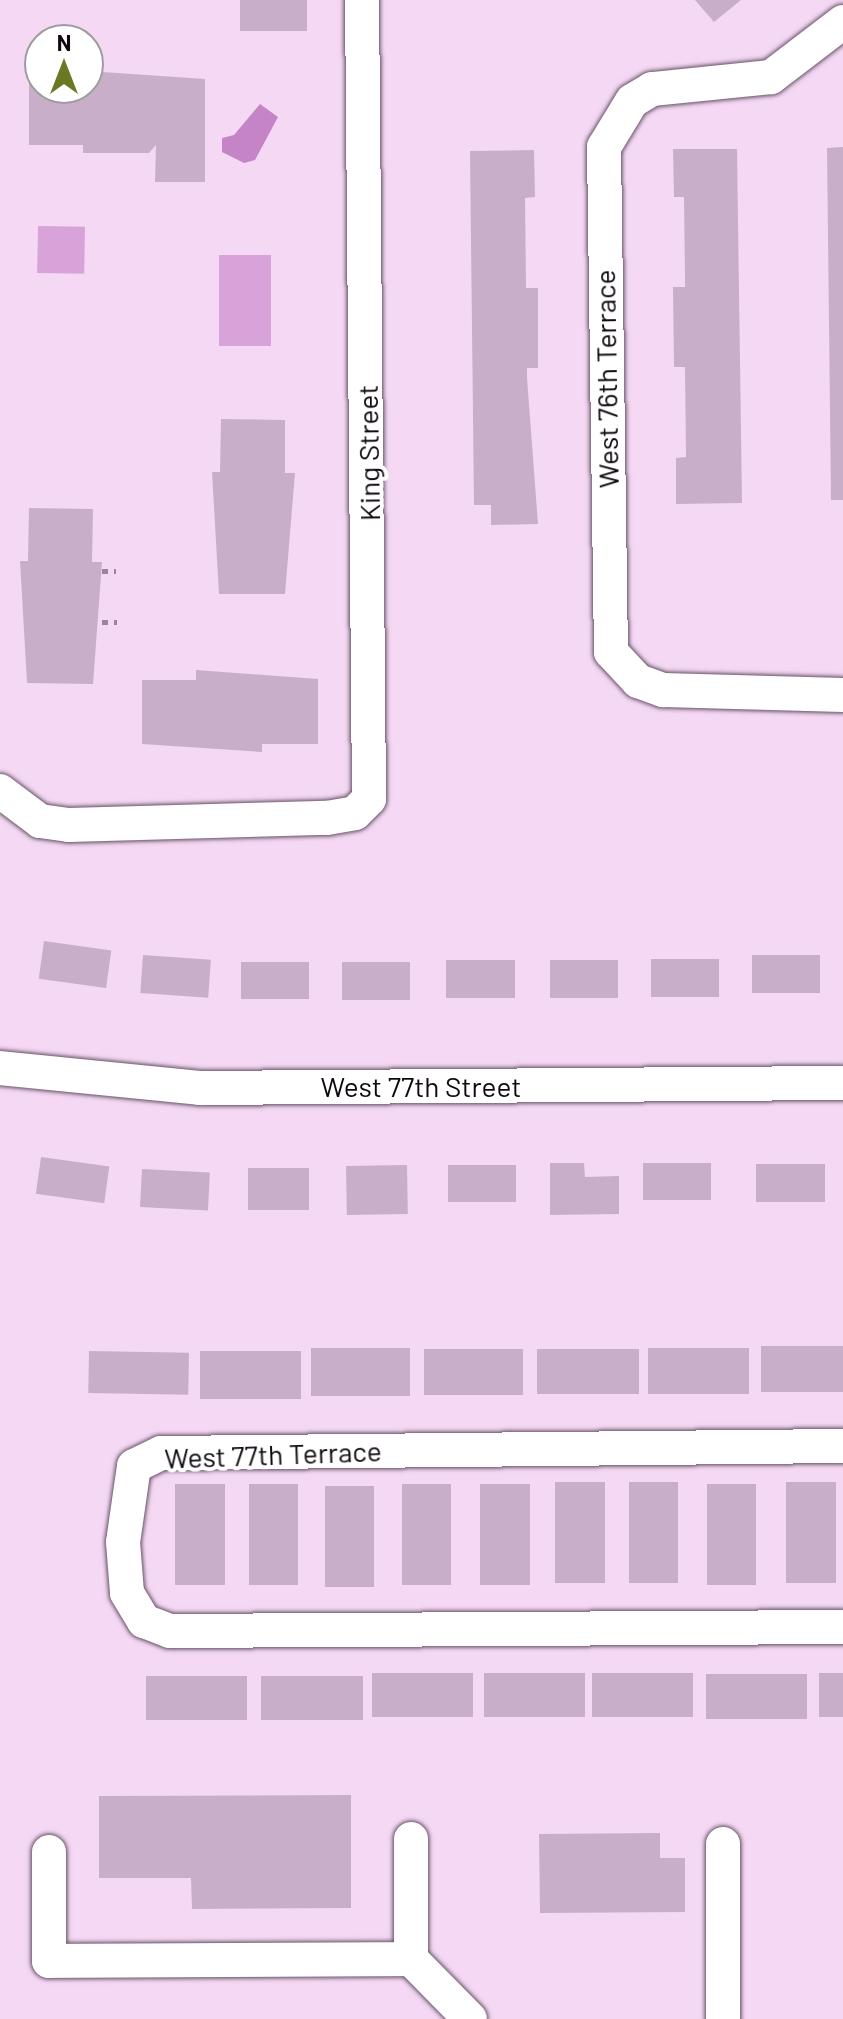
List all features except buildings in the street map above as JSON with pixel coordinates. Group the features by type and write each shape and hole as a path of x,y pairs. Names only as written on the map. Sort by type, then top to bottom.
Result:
{"street":[{"name":"King Street","path":"0,791 28,815 69,825 355,813 369,799 362,0"},
{"name":"West 76th Terrace","path":"843,22 771,77 652,89 632,101 604,147 611,652 638,681 663,690 843,695"},
{"name":"West 77th Street","path":"0,1068 200,1088 843,1083"},
{"name":"West 77th Terrace","path":"843,1446 161,1453 134,1466 123,1542 127,1593 144,1621 170,1631 843,1627"},
{"path":"411,1839 411,1959 470,2019"},
{"path":"723,1844 723,2019"},
{"path":"49,1852 49,1961 411,1959"}],"path":[{"path":"102,571 116,571"},
{"path":"102,622 117,622"}],"shaded area":[{"path":"260,104 278,117 255,160 244,163 222,152 222,138 234,135"},
{"path":"38,226 85,227 84,274 37,273"},
{"path":"219,255 271,255 271,346 219,346"}]}
